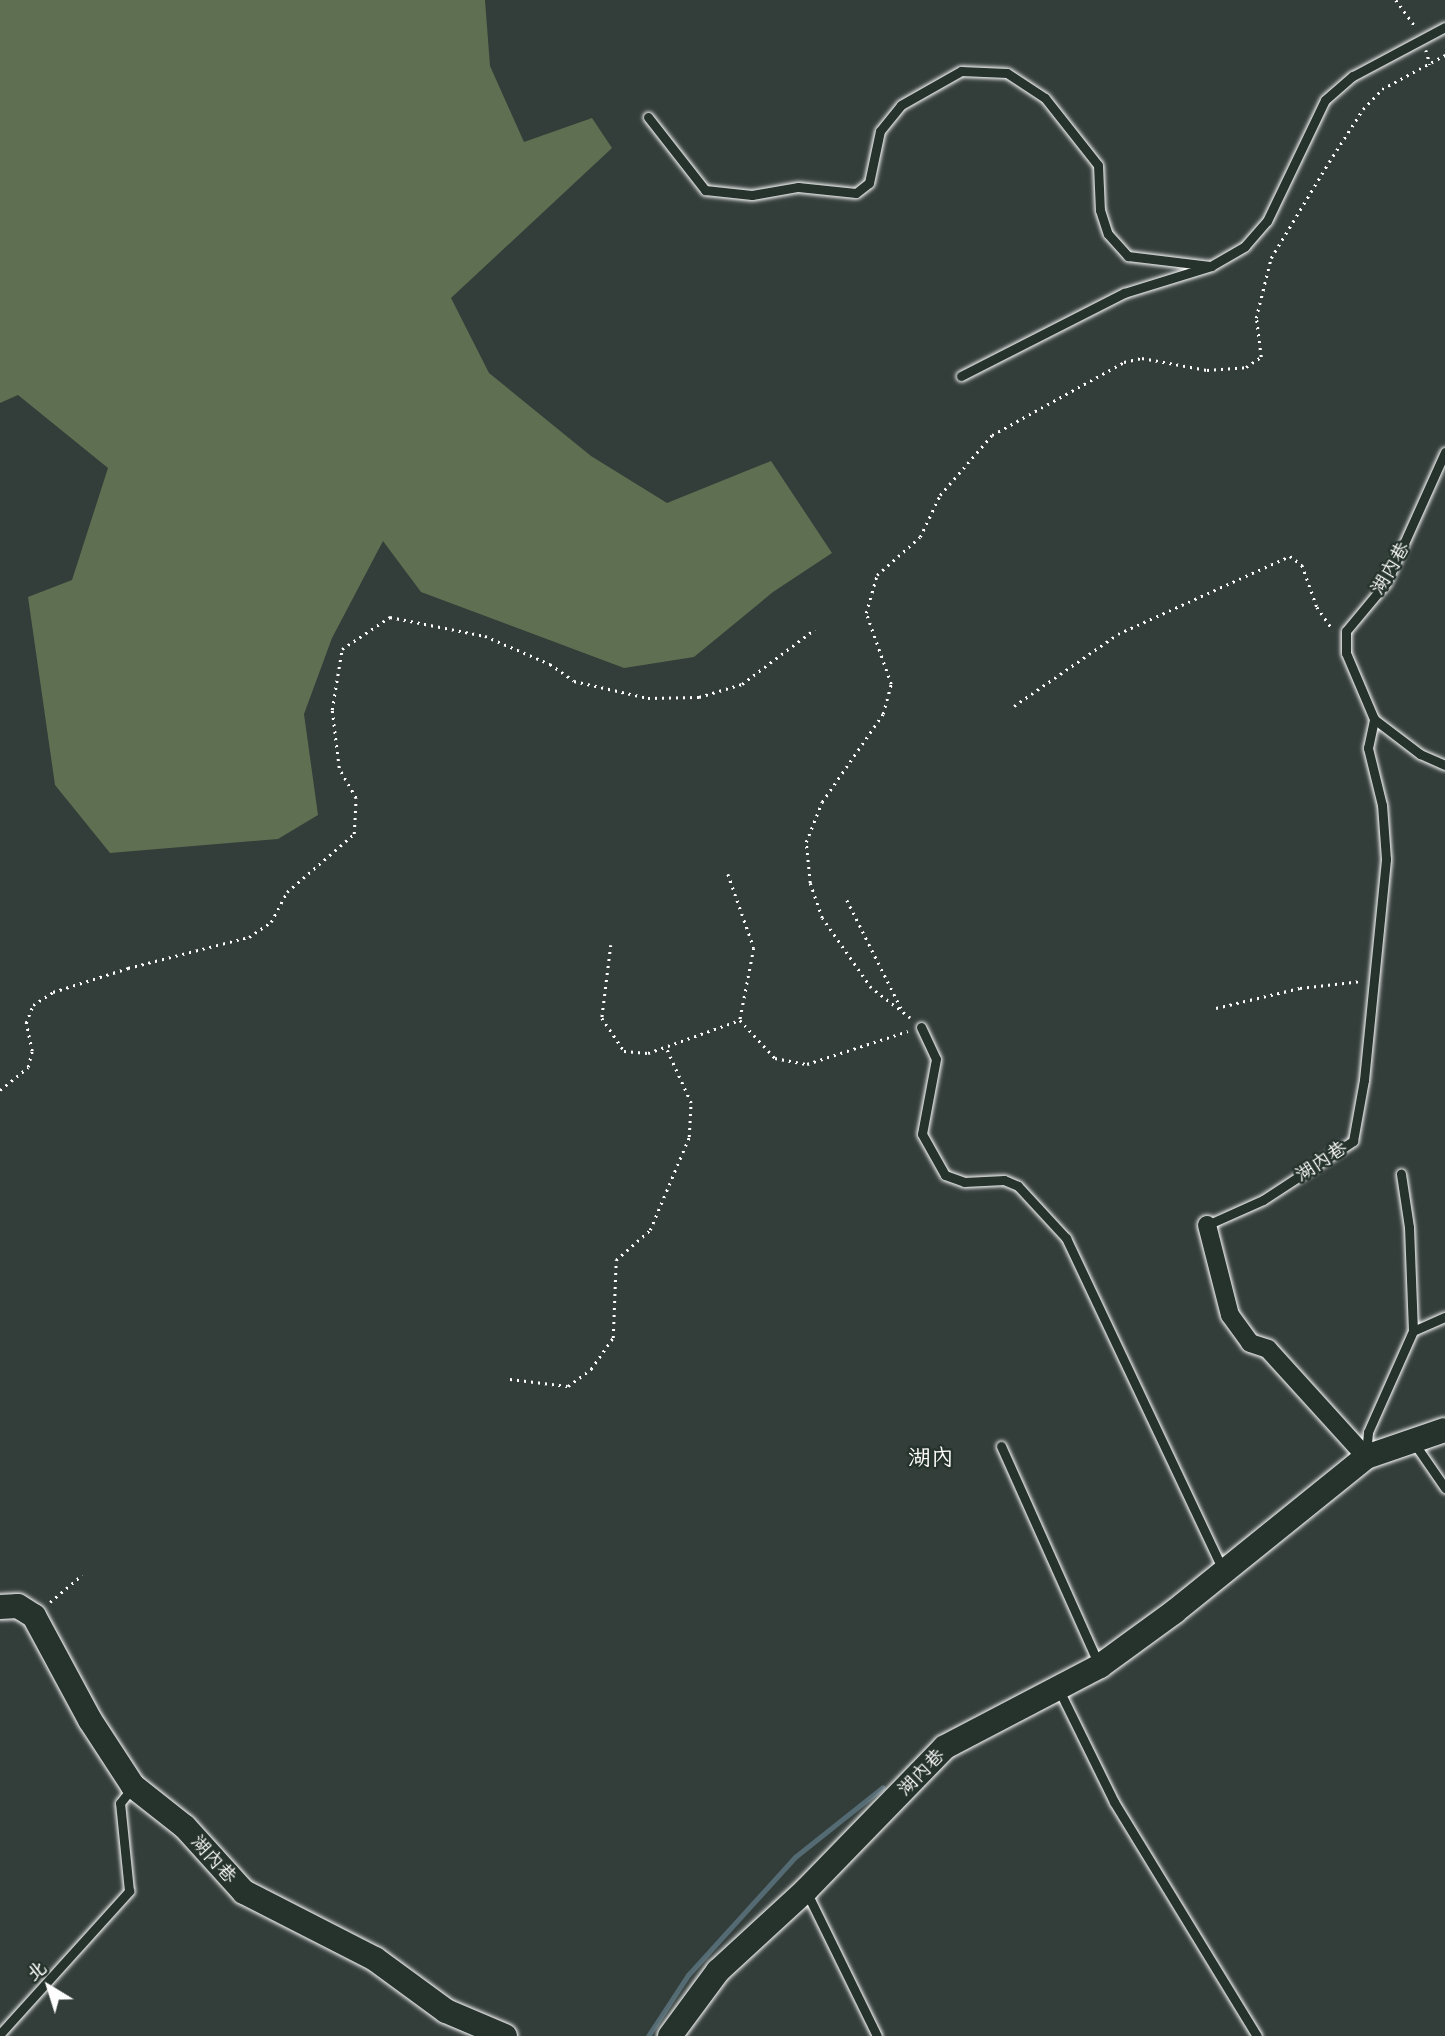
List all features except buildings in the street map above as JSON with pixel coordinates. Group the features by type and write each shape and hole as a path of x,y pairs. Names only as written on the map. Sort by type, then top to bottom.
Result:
{"street":[{"name":"湖內巷","path":"1207,1225 1230,1315 1250,1343 1268,1349 1366,1457"},
{"name":"湖內巷","path":"674,2035 718,1971 806,1889 945,1747 1100,1666 1366,1457 1414,1443 1445,1430"},
{"path":"0,1607 18,1606 34,1616"},
{"name":"湖內巷","path":"34,1616 90,1720 132,1786 185,1827 244,1892 376,1959 446,2011 505,2036"}],"lane":[{"path":"961,376 1124,293 1212,266 1245,246 1268,221 1325,100 1353,76 1445,27"},
{"path":"648,117 705,190 752,195 798,187 856,193 869,183 880,131 901,105 961,71 1007,73 1045,98 1098,165 1100,210 1108,234 1128,256 1212,266"},
{"name":"湖內巷","path":"1207,1225 1263,1200 1353,1141 1364,1080 1386,859 1382,805 1368,748 1374,719 1346,647 1346,631 1386,583 1445,452"},
{"path":"1374,719 1420,754 1445,765"},
{"path":"921,1027 936,1059 922,1134 945,1175 964,1182 1004,1180 1018,1186 1066,1238 1224,1571"},
{"path":"1366,1457 1368,1432 1413,1331 1409,1227 1401,1174"},
{"path":"1413,1331 1445,1317"},
{"path":"1414,1443 1445,1488"},
{"path":"1001,1446 1100,1666"},
{"path":"1058,1688 1114,1802 1257,2036"},
{"path":"0,2034 129,1891 120,1803 132,1786"},
{"path":"806,1889 877,2036"}],"path":[{"path":"1396,0 1423,39"},
{"path":"921,1027 872,988 822,918 810,883 806,842 822,802 883,713 889,694 891,684 866,613 877,575 920,537 940,495 992,435 1124,362 1142,358 1206,370 1246,367 1261,357 1256,318 1271,258 1322,173 1363,109 1382,89 1445,55"},
{"path":"1014,706 1118,634 1290,556 1302,565 1317,607 1346,647"},
{"path":"0,1090 28,1067 32,1051 26,1023 33,1004 53,992 128,968 249,937 271,922 287,892 354,834 356,798 339,768 332,710 342,649 390,617 485,636 550,664 574,681 648,698 699,696 742,684 815,629"},
{"path":"728,874 754,948 740,1020"},
{"path":"847,900 902,1011"},
{"path":"611,945 602,1018 624,1051 648,1054 740,1020"},
{"path":"1216,1008 1300,988 1372,979"},
{"path":"740,1020 775,1058 807,1064 921,1027"},
{"path":"510,1379 568,1386 591,1369 613,1339 616,1260 649,1230 689,1137 691,1103 666,1048"},
{"path":"34,1616 82,1575"}],"green space":[{"path":"0,0 485,0 490,66 524,142 592,118 612,148 451,298 489,373 591,456 667,503 771,461 832,553 773,592 694,657 624,668 421,592 383,541 332,638 304,714 318,815 278,839 110,853 55,785 28,597 72,580 108,468 18,395 0,403"}],"waterway":[{"path":"648,2036 688,1975 795,1857 883,1787"}],"district":[{"name":"湖內","path":"931,1457"}]}
